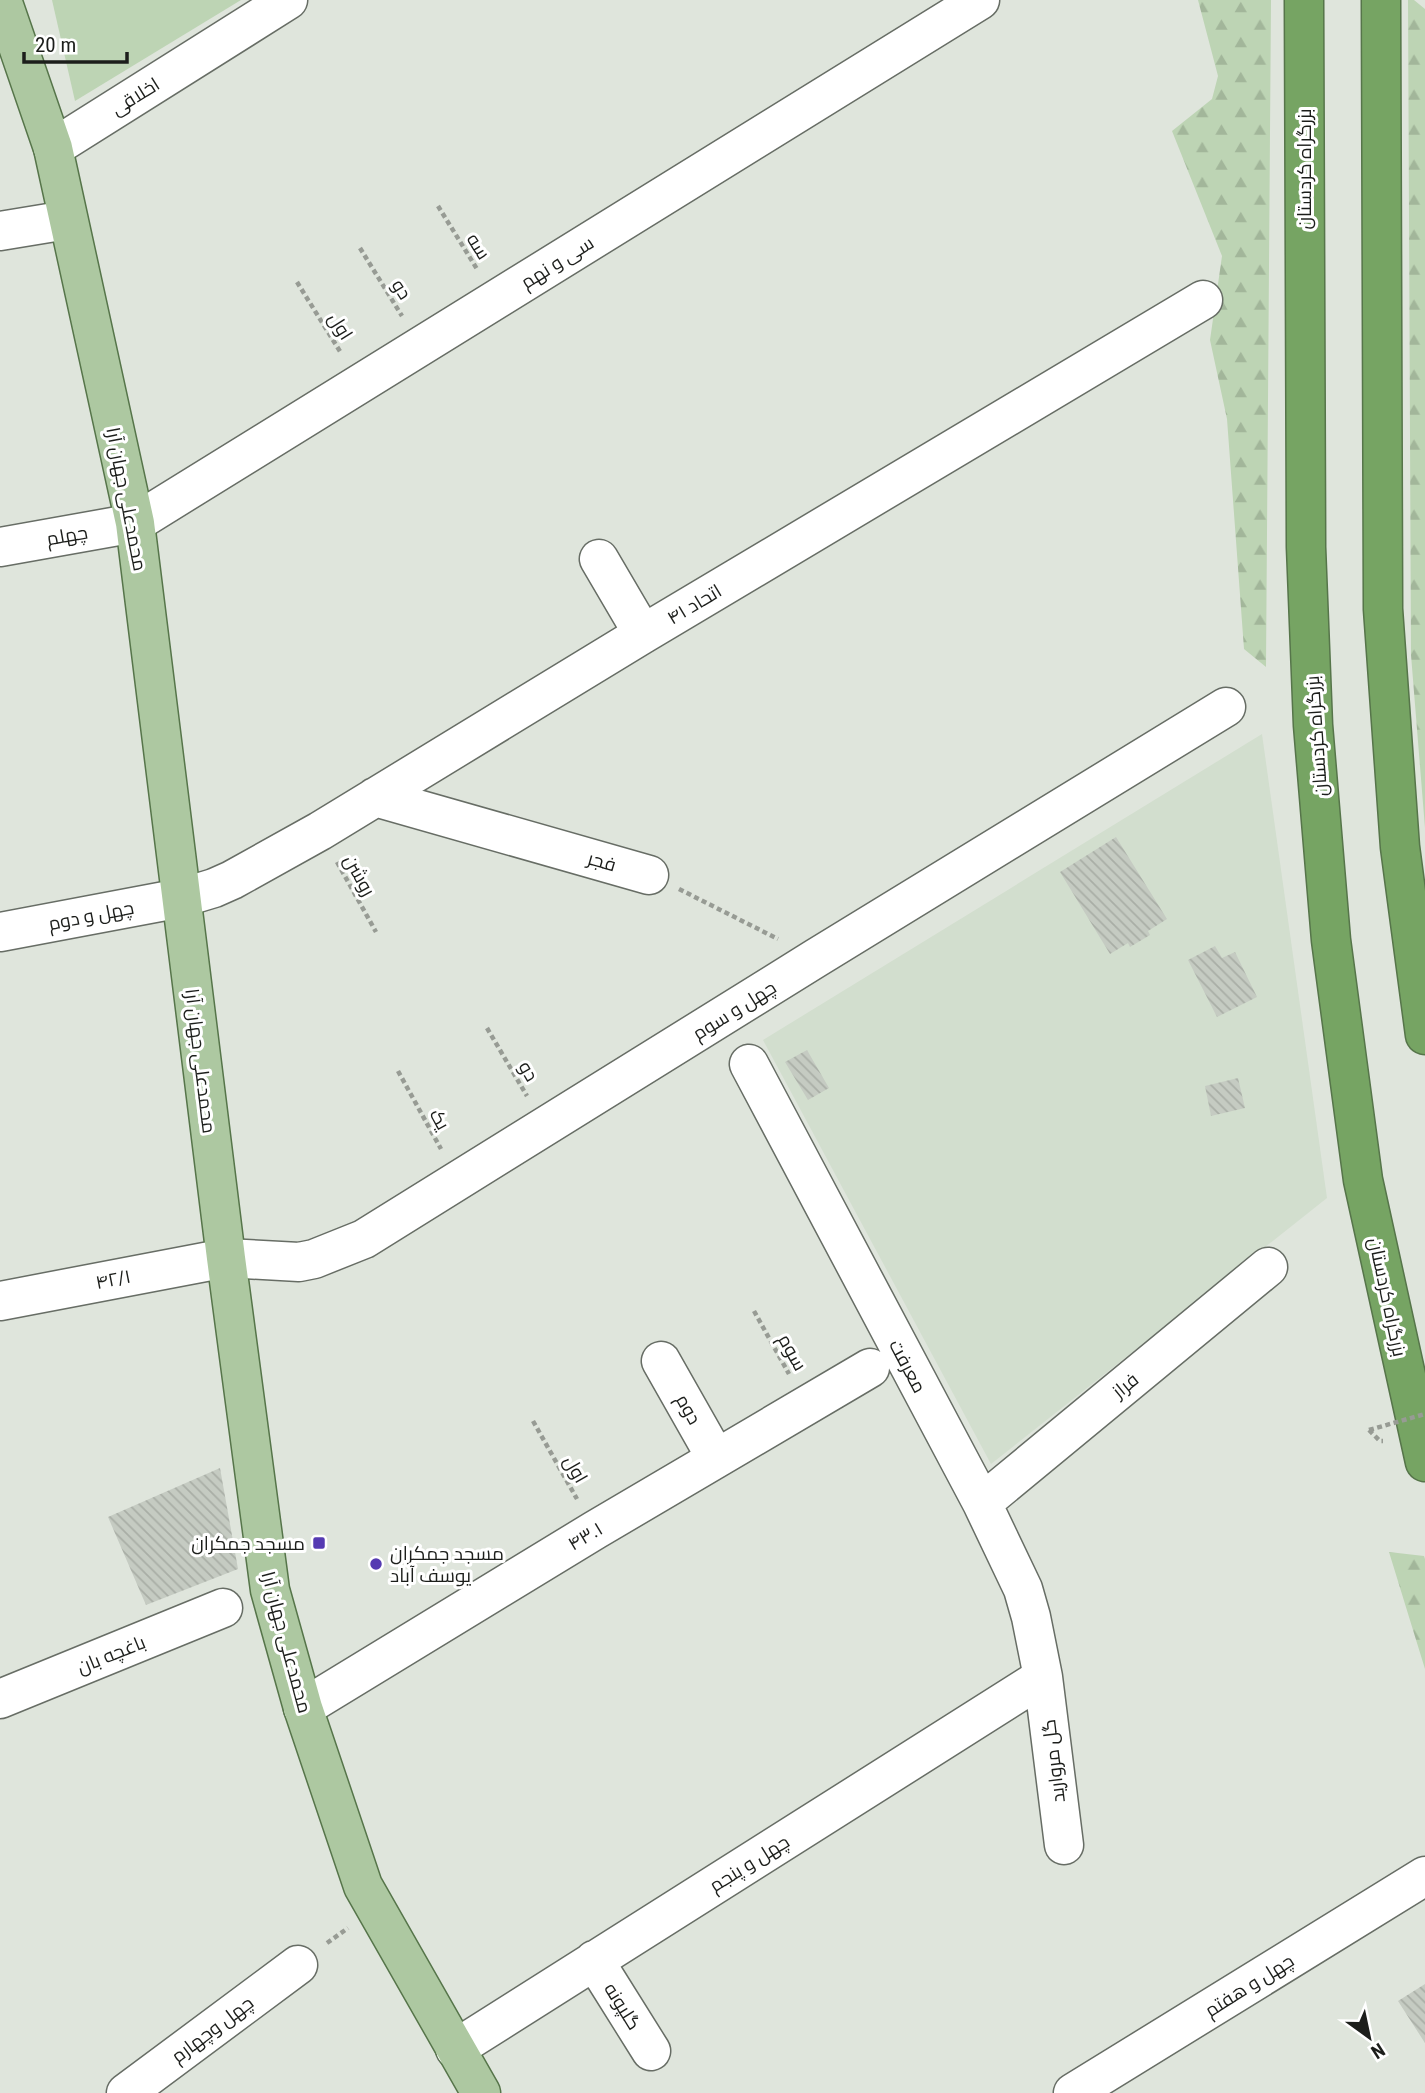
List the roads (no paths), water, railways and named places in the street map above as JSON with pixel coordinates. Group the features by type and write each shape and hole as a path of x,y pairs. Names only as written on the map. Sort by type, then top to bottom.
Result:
{"highway":[{"name":"بزرگراه کردستان","path":"1304,0 1306,547 1313,725 1331,940 1363,1180 1425,1462"},
{"path":"1381,0 1383,610 1400,847 1425,1035"}],"main road":[{"name":"محمدعلی جهان آرا","path":"2,0 53,148 135,523 270,1590 303,1708 354,1863 374,1908 481,2093"}],"street":[{"name":"اخلاقی","path":"53,148 288,0"},
{"name":"سی و نهم","path":"135,523 980,0"},
{"path":"0,231 68,220"},
{"name":"اتحاد ۴۱","path":"181,898 232,880 320,831 643,634 1203,300"},
{"name":"چهلم","path":"0,547 135,523"},
{"path":"599,559 643,634"},
{"name":"چهل و سوم","path":"226,1258 299,1262 314,1259 364,1239 1226,707"},
{"name":"فجر","path":"376,797 649,875"},
{"name":"چهل و دوم","path":"0,932 181,898"},
{"name":"معرفت","path":"749,1064 982,1503 1023,1588 1044,1677"},
{"name":"۴۲/۱","path":"0,1301 226,1258"},
{"name":"فراز","path":"982,1503 1268,1267"},
{"name":"دوم","path":"661,1360 716,1458"},
{"name":"۴۳.۱","path":"303,1708 595,1530 870,1368"},
{"name":"باغچه بان","path":"0,1699 223,1608"},
{"name":"گل مروارید","path":"1044,1677 1063,1845"},
{"name":"چهل و پنجم","path":"455,2049 1044,1677"},
{"name":"چهل و هفتم","path":"1073,2093 1425,1876"},
{"name":"گلپونه","path":"594,1961 651,2051"},
{"name":"چهل وچهارم","path":"126,2093 298,1965"}],"place":[{"name":"مسجد جمکران","path":"319,1543"},
{"name":"مسجد جمکران یوسف آباد","path":"376,1564"}]}
